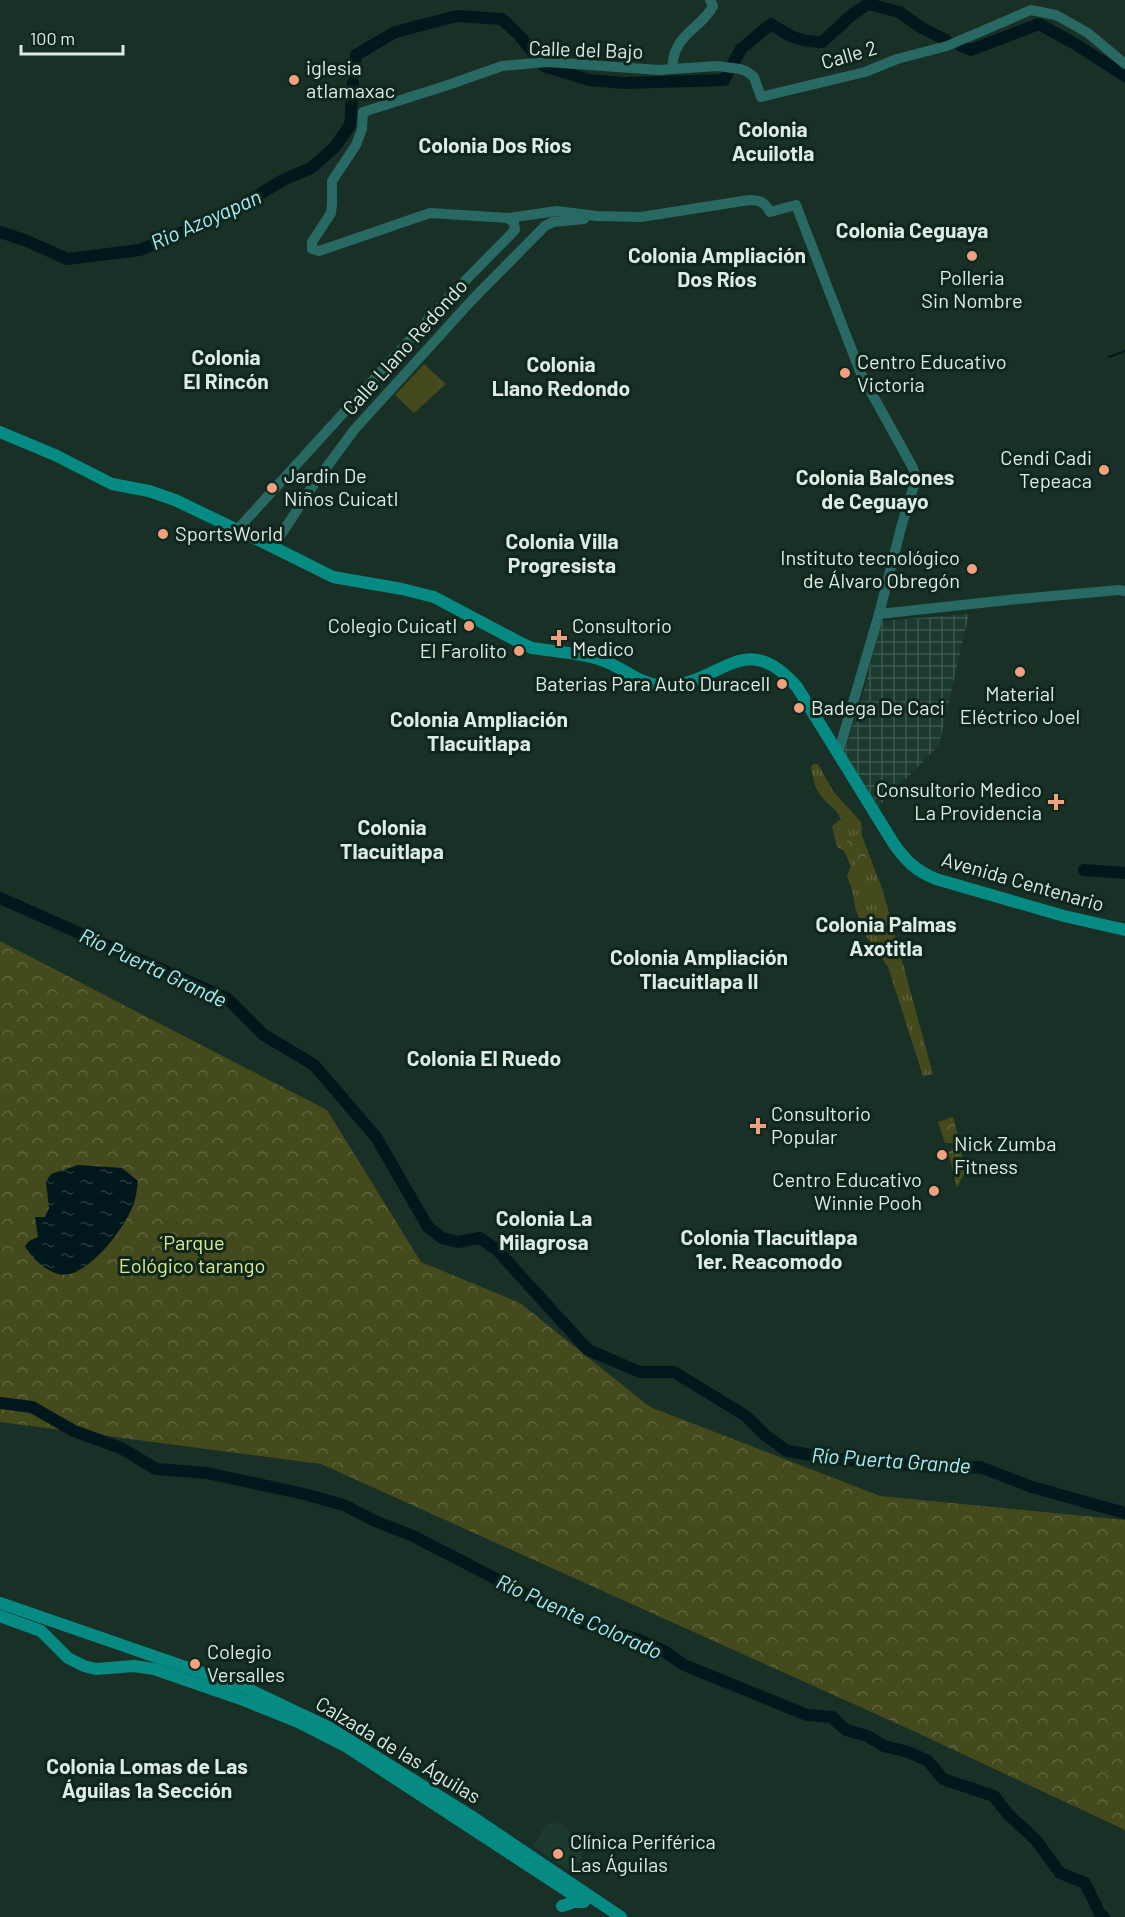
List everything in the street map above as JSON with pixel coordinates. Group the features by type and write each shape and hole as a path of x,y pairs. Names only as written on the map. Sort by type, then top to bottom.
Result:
{"main road":[{"name":"Avenida Centenario","path":"0,432 55,454 106,482 162,495 333,577 427,594 444,601 521,644 608,663 641,682 674,685 739,662 756,658 766,661 781,670 797,687 894,844 904,859 916,870 936,879 1075,919 1125,930"},
{"name":"Calzada de las Águilas","path":"0,1604 246,1688 344,1736 471,1816 621,1917"},
{"name":"Calzada de las Águilas","path":"0,1616 41,1631 68,1658 84,1666 96,1669 134,1666 154,1669 241,1699 325,1736 357,1753 606,1917"},
{"path":"53,1644 53,1632 64,1626"},
{"path":"134,1666 139,1658 135,1649"},
{"path":"562,1906 584,1902"}],"street":[{"path":"672,69 676,50 682,40 710,12 713,6 710,0"},
{"name":"Calle 2","path":"740,69 754,77 761,97 865,72 897,59 947,46 1031,10 1056,15 1088,33 1125,64"},
{"name":"Calle del Bajo","path":"508,218 430,213 320,251 312,249 312,242 331,213 332,181 356,145 362,129 363,112 502,66 547,62 647,70 717,66 740,69"},
{"path":"508,218 557,211 596,216 641,217 749,200 759,200 770,212 796,205 861,374 913,468 916,479 838,754"},
{"name":"Calle Llano Redondo","path":"273,547 312,487 354,430 491,279 545,226 554,222 596,216"},
{"name":"Calle Llano Redondo","path":"340,417 447,299 515,230 514,223 508,218"},
{"path":"237,530 340,417 354,430"},
{"path":"879,614 1008,600 1125,591"}],"shaded area":[{"path":"969,614 939,745 878,807 844,753 882,621"},
{"path":"548,1823 563,1825 572,1834 578,1848 582,1850 581,1859 570,1871 533,1846"}],"green space":[{"path":"424,364 446,384 414,413 395,395"},
{"path":"813,764 818,764 833,791 861,822 862,836 883,891 933,1074 923,1076 888,967 866,936 847,876 851,866 844,851 837,847 832,826 841,819 817,790 811,767"},
{"path":"858,834 868,851 861,880 846,840"},
{"name":"´Parque Eológico tarango","path":"0,941 327,1110 421,1262 520,1303 650,1407 880,1496 1125,1520 1125,1830 909,1729 321,1464 0,1422"},
{"path":"953,1117 960,1143 945,1143 938,1122"},
{"path":"955,1148 961,1152 966,1170 957,1188 948,1152"}],"water":[{"path":"78,1165 122,1168 138,1181 128,1217 114,1237 88,1264 70,1274 63,1275 44,1267 25,1246 29,1241 38,1237 35,1217 45,1217 49,1208 46,1182 51,1174"}],"waterway":[{"name":"Rio Azoyapan","path":"356,59 356,55 395,32 457,16 502,19 519,35 544,66 589,80 624,83 724,80 741,49 771,24 795,38 822,42 853,14 868,4 899,12 922,28 946,40"},
{"name":"Rio Azoyapan","path":"961,46 971,50 1039,24 1125,76"},
{"name":"Rio Azoyapan","path":"0,232 67,259 140,250 230,212 283,180 311,168 335,147 350,125 353,83"},
{"path":"1109,357 1125,351"},
{"path":"1084,870 1125,873"},
{"name":"Río Puerta Grande","path":"0,898 228,999 264,1035 314,1065 376,1137 428,1227 442,1238 458,1242 480,1238 497,1250 588,1350 640,1372 674,1372 746,1416 765,1435 787,1451 837,1459 951,1468 980,1467 1032,1487 1125,1513"},
{"name":"Río Puente Colorado","path":"0,1403 32,1407 74,1431 121,1448 156,1469 207,1473 344,1505 375,1521 413,1536 584,1624 637,1639 664,1651 684,1665 807,1715 832,1717 846,1730 867,1736 884,1746 908,1752 928,1761 943,1779 994,1796 1007,1813 1036,1840 1060,1873 1085,1883 1100,1914 1104,1917"}],"place":[{"name":"iglesia atlamaxac","path":"294,80"},
{"name":"Polleria Sin Nombre","path":"972,256"},
{"name":"Centro Educativo Victoria","path":"845,373"},
{"name":"Cendi Cadi Tepeaca","path":"1104,470"},
{"name":"Jardin De Niños Cuicatl","path":"272,488"},
{"name":"SportsWorld","path":"163,534"},
{"name":"Instituto tecnológico de Álvaro Obregón","path":"972,569"},
{"name":"Colegio Cuicatl","path":"469,626"},
{"name":"Consultorio Medico","path":"559,638"},
{"name":"El Farolito","path":"519,651"},
{"name":"Material Eléctrico Joel","path":"1020,672"},
{"name":"Baterias Para Auto Duracell","path":"782,684"},
{"name":"Badega De Caci","path":"799,708"},
{"name":"Consultorio Medico La Providencia","path":"1056,802"},
{"name":"Consultorio Popular","path":"758,1126"},
{"name":"Nick Zumba Fitness","path":"942,1155"},
{"name":"Centro Educativo Winnie Pooh","path":"934,1191"},
{"name":"Colegio Versalles","path":"195,1664"},
{"name":"Clínica Periférica Las Águilas","path":"558,1854"}],"district":[{"name":"Colonia Acuilotla","path":"773,142"},
{"name":"Colonia Dos Ríos","path":"495,146"},
{"name":"Colonia Ceguaya","path":"912,231"},
{"name":"Colonia Ampliación Dos Ríos","path":"717,268"},
{"name":"Colonia El Rincón","path":"226,370"},
{"name":"Colonia Llano Redondo","path":"561,377"},
{"name":"Colonia Balcones de Ceguayo","path":"875,490"},
{"name":"Colonia Villa Progresista","path":"562,554"},
{"name":"Colonia Ampliación Tlacuitlapa","path":"479,732"},
{"name":"Colonia Tlacuitlapa","path":"392,840"},
{"name":"Colonia Palmas Axotitla","path":"886,937"},
{"name":"Colonia Ampliación Tlacuitlapa II","path":"699,970"},
{"name":"Colonia El Ruedo","path":"484,1059"},
{"name":"Colonia La Milagrosa","path":"544,1231"},
{"name":"Colonia Tlacuitlapa 1er. Reacomodo","path":"769,1250"},
{"name":"Colonia Lomas de Las Águilas 1a Sección","path":"147,1779"}]}
